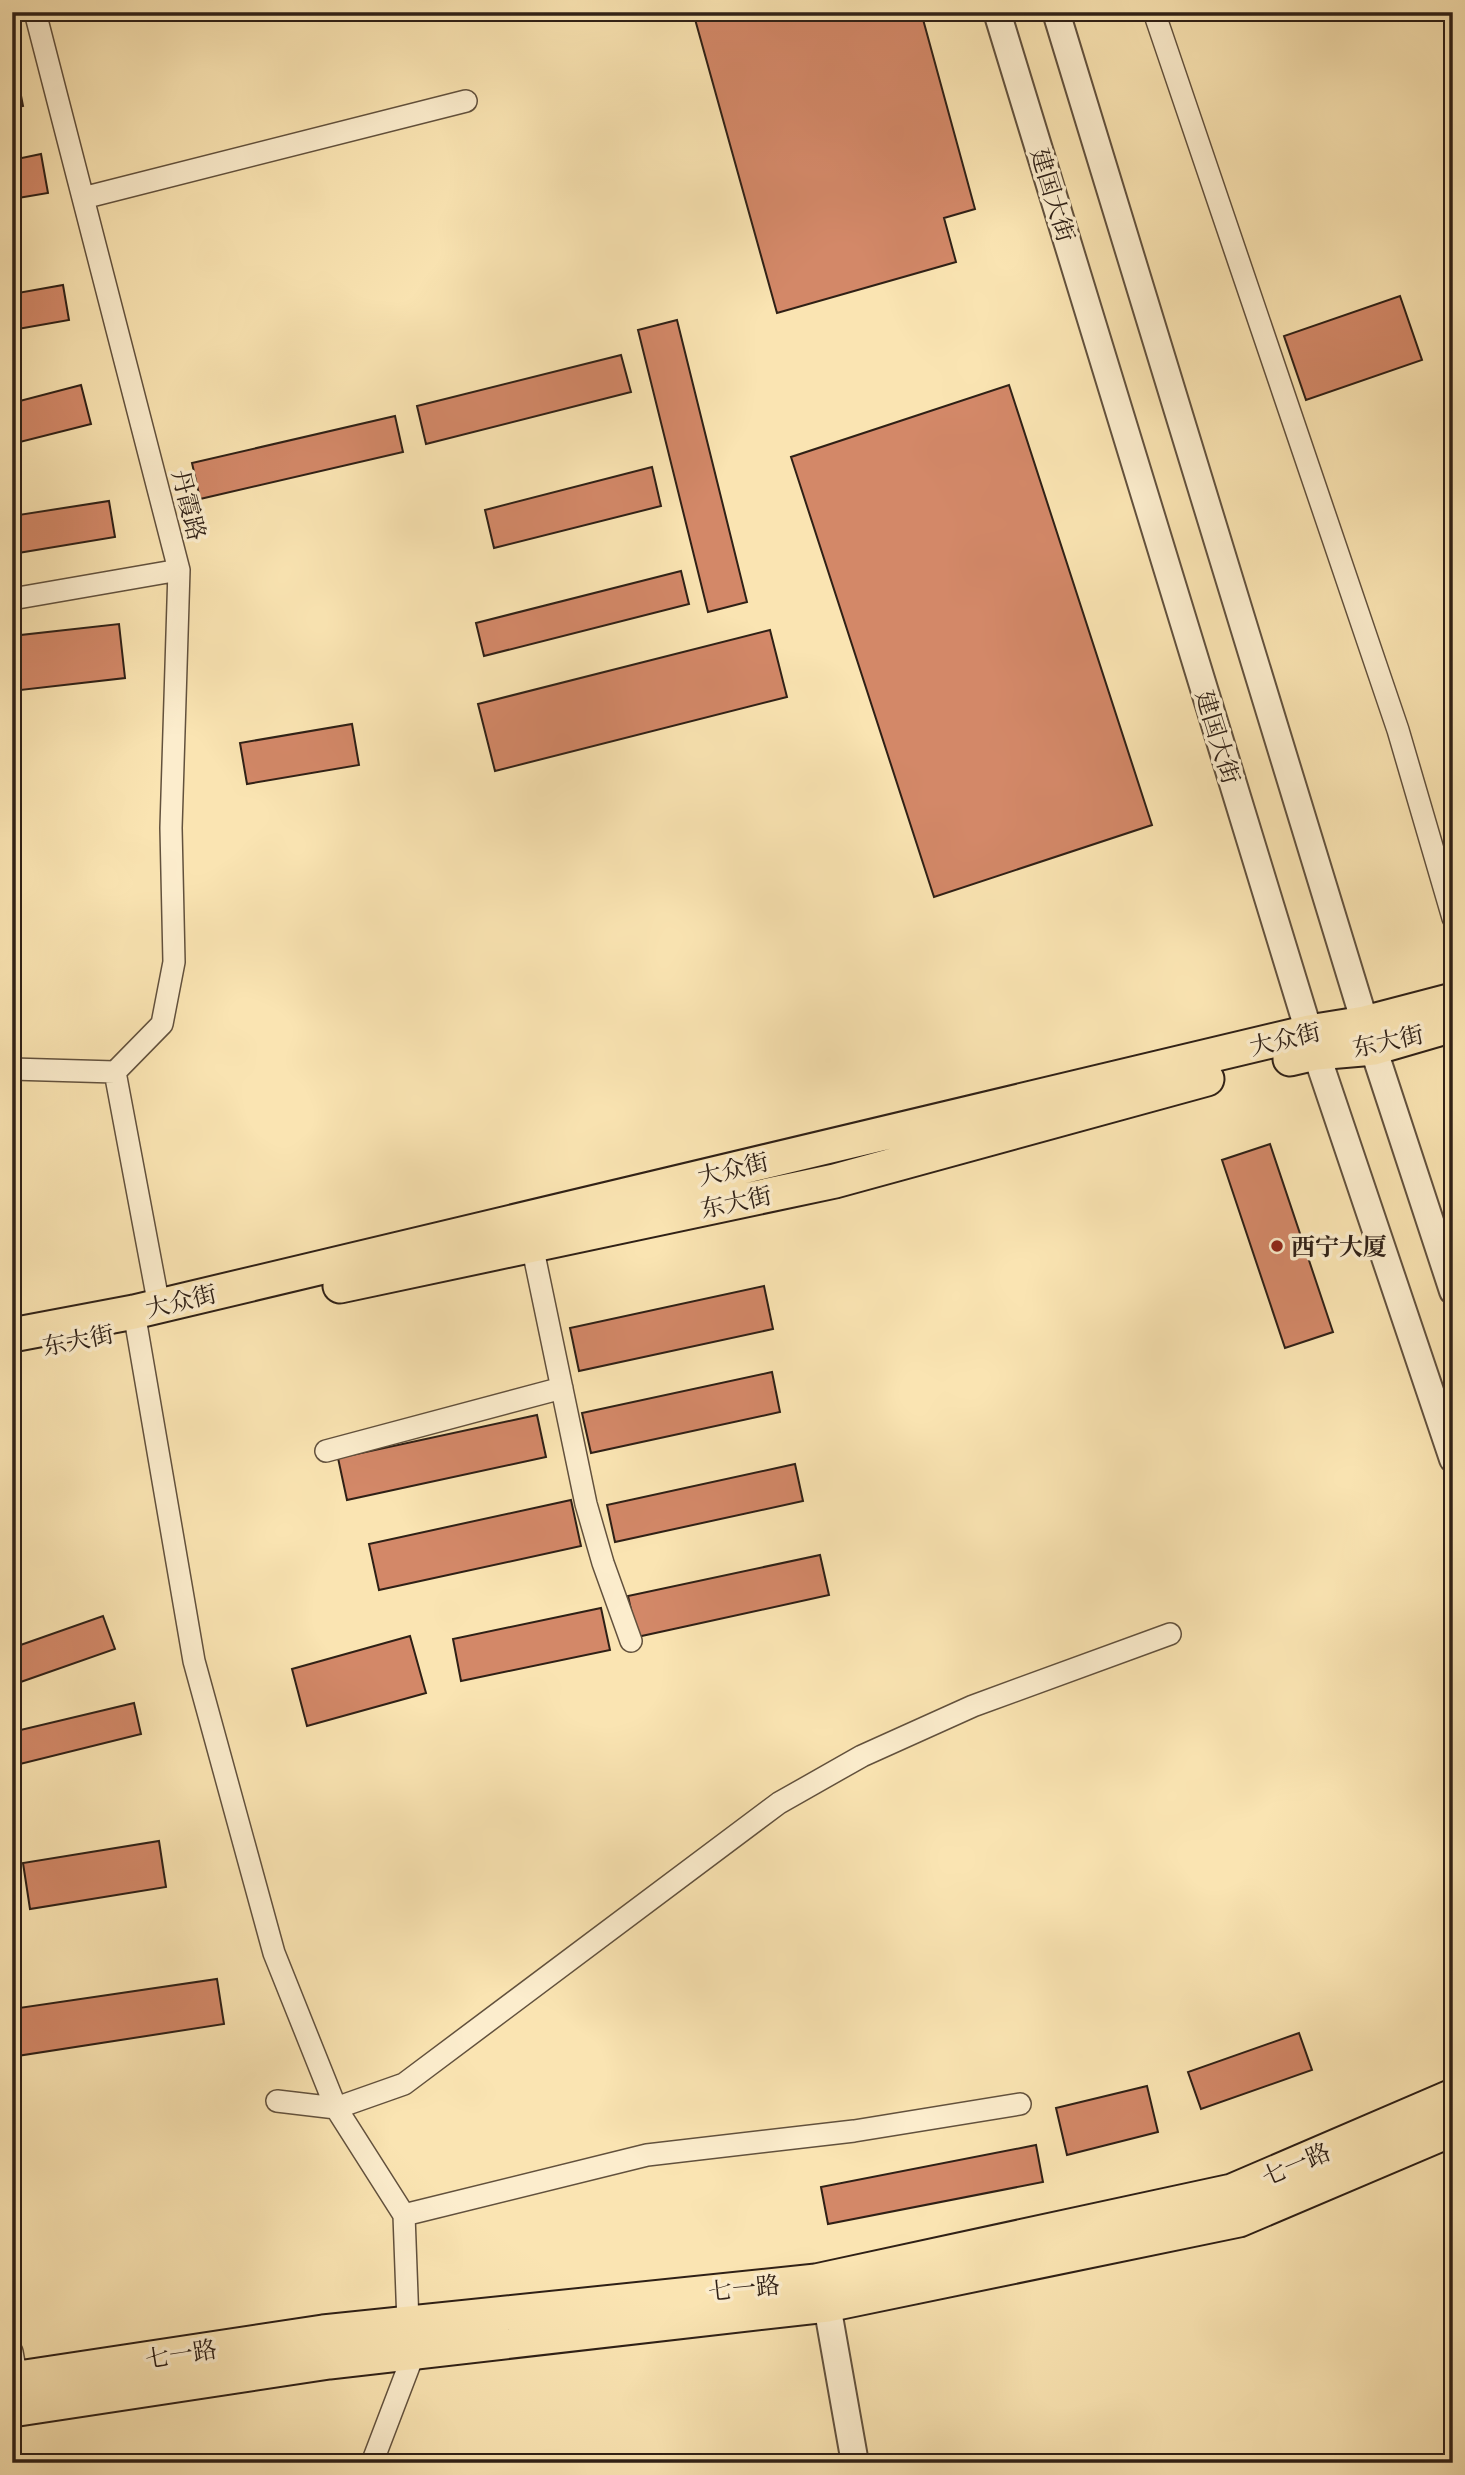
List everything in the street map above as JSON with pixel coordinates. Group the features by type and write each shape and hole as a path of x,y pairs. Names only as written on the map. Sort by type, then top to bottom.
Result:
{"main road":[{"path":"1370,1035 1453,1000"},
{"name":"东大街","path":"12,1353 143,1315 532,1245 835,1181 1237,1071 1312,1043 1453,1025"},
{"name":"大众街","path":"12,1335 143,1315 1312,1043"},
{"name":"七一路","path":"411,2338 816,2281 1232,2191 1453,2096"},
{"name":"七一路","path":"13,2380 323,2332 411,2338 827,2305 1239,2220 1453,2129"}],"street":[{"name":"丹霞路","path":"35,12 179,570 171,828 174,962 162,1024 115,1072"},
{"name":"建国大街","path":"997,12 1312,1043 1453,1459"},
{"path":"1056,12 1370,1035 1453,1291"},
{"path":"1154,12 1398,730 1453,918"},
{"path":"83,198 466,101"},
{"path":"12,598 179,570"},
{"path":"12,1069 115,1072 143,1315 194,1661 274,1954 336,2108 404,2215 411,2338 372,2463"},
{"path":"532,1245 586,1504 603,1563 631,1641"},
{"path":"326,1451 562,1388"},
{"path":"277,2101 336,2108 404,2084 779,1803 850,1763 974,1706 1170,1634"},
{"path":"404,2215 647,2155 854,2131 1020,2104"},
{"path":"827,2305 855,2463"}],"building":[{"path":"693,12 921,12 975,209 944,218 956,262 777,313"},
{"path":"15,65 23,106 12,108 12,66"},
{"path":"41,154 48,193 12,199 12,160"},
{"path":"63,285 69,320 12,330 12,294"},
{"path":"1400,296 1422,360 1306,400 1284,336"},
{"path":"677,320 747,602 708,612 638,330"},
{"path":"621,355 631,392 426,444 417,406"},
{"path":"81,385 91,424 12,444 12,403"},
{"path":"1009,385 1152,825 934,897 791,457"},
{"path":"395,416 403,452 200,499 192,463"},
{"path":"652,467 661,506 494,548 485,510"},
{"path":"109,501 115,537 12,554 12,516"},
{"path":"681,571 689,604 484,656 476,623"},
{"path":"119,624 125,678 12,691 12,636"},
{"path":"770,630 787,697 495,771 478,704"},
{"path":"352,724 359,765 247,784 240,743"},
{"name":"西宁大厦","path":"1270,1144 1333,1332 1285,1348 1222,1160"},
{"path":"764,1286 773,1329 579,1371 570,1328"},
{"path":"772,1372 780,1412 591,1453 582,1413"},
{"path":"537,1415 546,1457 347,1500 338,1458"},
{"path":"795,1464 803,1501 615,1542 607,1505"},
{"path":"571,1500 581,1546 379,1590 369,1544"},
{"path":"820,1555 829,1595 637,1637 628,1596"},
{"path":"601,1608 610,1650 461,1681 453,1639"},
{"path":"103,1616 115,1649 12,1685 12,1648"},
{"path":"410,1636 426,1693 307,1726 292,1669"},
{"path":"134,1703 141,1734 12,1766 12,1732"},
{"path":"159,1841 166,1887 30,1909 23,1863"},
{"path":"217,1979 224,2024 17,2056 12,2009"},
{"path":"1299,2033 1312,2070 1201,2109 1188,2072"},
{"path":"1147,2086 1158,2132 1067,2155 1056,2108"},
{"path":"1036,2145 1043,2182 828,2224 821,2187"}],"place":[{"name":"西宁大厦","path":"1277,1246"}]}
